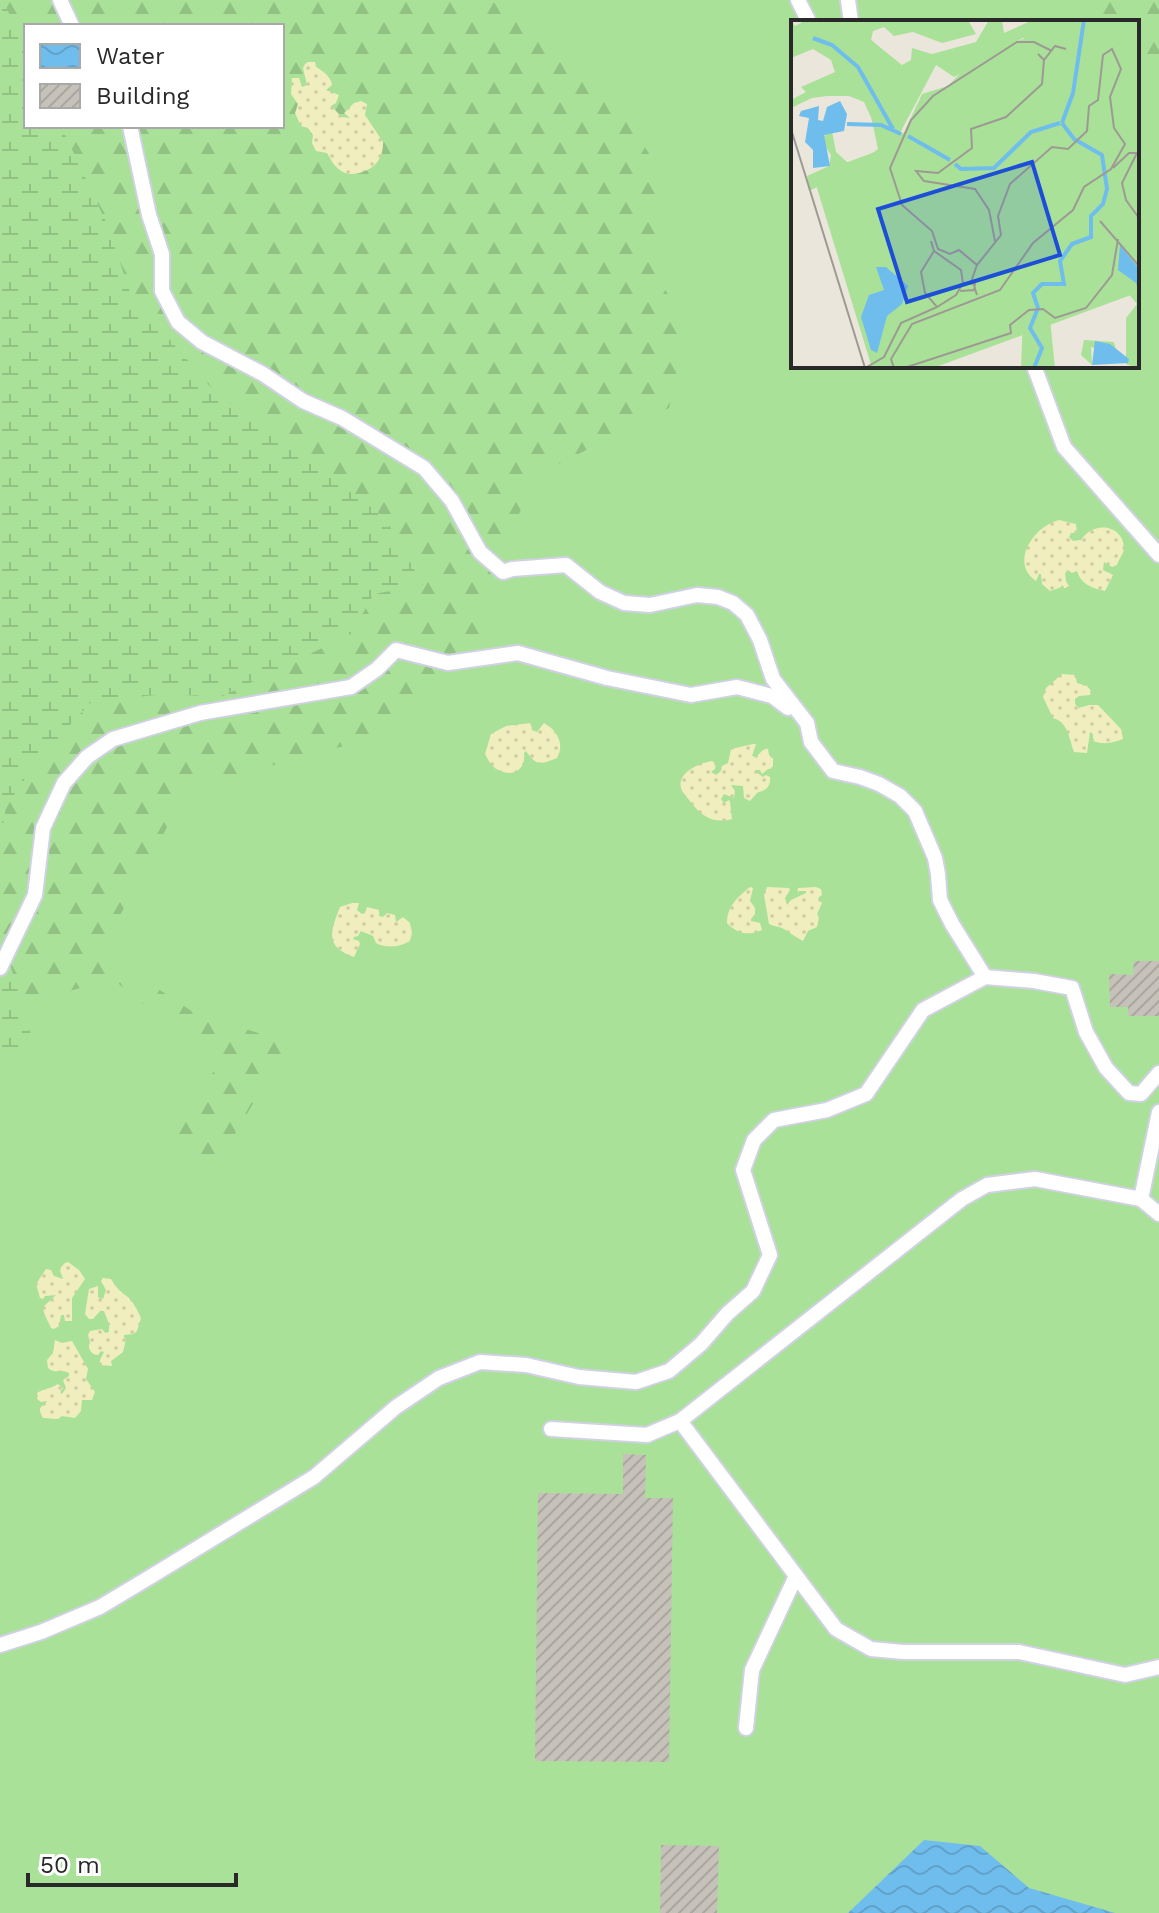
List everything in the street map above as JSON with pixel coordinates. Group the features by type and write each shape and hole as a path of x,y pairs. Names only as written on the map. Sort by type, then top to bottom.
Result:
{"lane":[{"path":"60,0 71,24"},
{"path":"798,0 808,20"},
{"path":"848,0 851,20"},
{"path":"130,128 149,215 162,254 162,291 178,322 202,342 263,374 303,401 342,418 424,468 452,501 480,552 503,572 566,565 600,592 624,603 650,605 697,595 718,597 733,603 747,615 760,640 773,679 807,723 811,742 833,771 879,784 900,796 915,811 935,858 940,900 985,977"},
{"path":"1035,368 1064,447 1159,555"},
{"path":"0,968 35,895 43,828 64,783 87,757 113,739 200,713 351,687 377,669 396,650 448,663 518,653 607,678 691,695 737,687 772,696 807,723"},
{"path":"0,1645 41,1632 100,1607 125,1592 314,1477 396,1407 439,1378 480,1362 526,1365 579,1377 636,1382 669,1371 701,1344 727,1314 753,1291 770,1255 743,1170 754,1140 774,1120 827,1110 866,1094 923,1010 975,981 985,977 1072,988 1086,1032 1106,1068 1129,1093 1141,1094 1159,1073"},
{"path":"1141,1199 1159,1112"},
{"path":"551,1429 647,1435 680,1421 962,1199 987,1185 1035,1179 1141,1199 1159,1214"},
{"path":"680,1421 836,1629 871,1649 1019,1652 1125,1675 1159,1667"},
{"path":"746,1728 752,1670 796,1576"}],"green space":[{"path":"0,0 1159,0 1159,1913 0,1913"},
{"path":"0,0 485,0 529,13 599,78 656,164 664,288 687,323 669,408 537,475 489,579 479,659 385,735 188,788 101,951 199,1016 290,1042 215,1167 169,1143 217,1066 113,979 0,1010"},
{"path":"0,0 3,0 24,47 24,128 62,128 107,224 131,295 214,391 385,518 423,585 374,594 351,634 221,697 165,694 91,702 36,762 6,807 0,842"},
{"path":"1089,0 1159,0 1159,70 1139,59 1139,20 1104,20"},
{"path":"0,930 36,1052 0,1047"}],"sand":[{"path":"308,62 315,62 316,67 330,79 332,85 326,90 339,95 331,106 342,117 350,118 344,113 354,103 361,101 367,104 365,115 383,142 379,159 367,170 347,174 340,170 327,153 316,151 312,143 313,135 308,128 301,126 295,113 298,104 291,94 292,78 299,78 302,87 307,85 303,68"},
{"path":"1059,520 1076,524 1077,533 1071,533 1069,537 1073,541 1081,540 1087,533 1102,527 1110,528 1121,537 1123,553 1117,565 1112,567 1104,562 1103,570 1113,575 1105,591 1087,585 1077,571 1065,573 1070,588 1063,585 1050,591 1042,584 1041,574 1036,581 1028,573 1025,555 1028,546 1041,530"},
{"path":"1062,674 1075,675 1077,683 1091,691 1090,695 1075,699 1075,704 1079,708 1098,705 1121,729 1123,739 1097,742 1093,741 1090,732 1087,753 1074,752 1065,727 1053,718 1043,697 1046,688"},
{"path":"531,723 532,730 537,732 544,723 556,733 560,743 557,758 540,763 526,751 518,770 509,773 496,769 485,754 491,734 506,726"},
{"path":"756,744 752,756 756,757 765,748 773,758 770,769 762,774 756,770 763,777 770,777 767,788 750,801 744,798 743,786 731,785 735,791 734,798 724,794 721,799 724,803 729,800 732,819 714,820 696,809 681,788 682,777 696,766 712,761 716,764 711,772 716,775 728,763 731,749"},
{"path":"750,887 753,888 750,901 755,908 751,921 760,923 762,930 739,932 727,923 727,917 737,898"},
{"path":"767,887 789,888 785,898 787,905 806,893 797,893 798,888 821,889 822,895 818,898 822,903 817,914 817,927 808,931 803,941 769,924 764,895"},
{"path":"359,903 357,910 362,914 367,907 379,910 379,916 387,913 395,915 396,922 403,917 410,923 410,941 398,946 385,946 361,931 353,939 360,944 354,957 345,953 334,943 332,931 340,907"},
{"path":"68,1262 85,1279 72,1298 72,1321 65,1321 64,1315 61,1315 59,1326 54,1329 43,1307 56,1295 40,1298 36,1284 46,1269 63,1279 60,1269"},
{"path":"103,1278 111,1279 130,1299 141,1318 137,1331 124,1335 123,1352 111,1361 112,1366 100,1365 104,1352 96,1355 89,1347 90,1331 102,1329 105,1333 109,1332 104,1311 93,1319 85,1314 89,1289 98,1286 98,1297 103,1299 106,1290 101,1281"},
{"path":"55,1340 62,1343 72,1341 88,1369 86,1379 95,1392 92,1400 82,1400 81,1411 75,1418 43,1418 40,1409 47,1401 37,1399 37,1393 58,1384 63,1388 62,1394 66,1388 63,1380 69,1373 48,1368 47,1360 53,1353"}],"water":[{"path":"924,1840 980,1846 1029,1888 1115,1913 848,1913"}],"building":[{"path":"1134,961 1159,961 1159,1016 1128,1016 1128,1007 1110,1007 1109,974 1133,975"},
{"path":"623,1454 646,1455 645,1498 673,1498 669,1762 535,1761 538,1493 623,1494"},
{"path":"661,1845 719,1846 717,1913 660,1913"}]}
